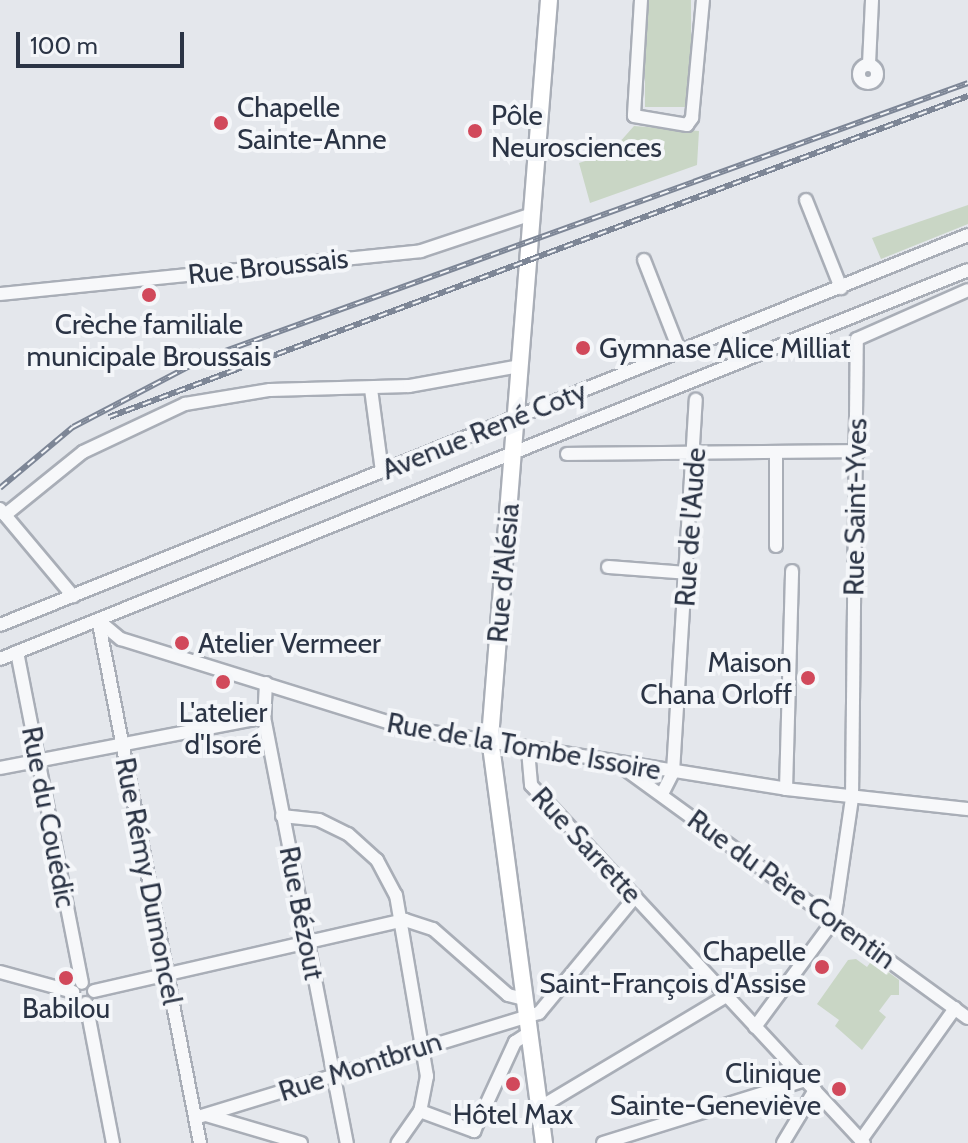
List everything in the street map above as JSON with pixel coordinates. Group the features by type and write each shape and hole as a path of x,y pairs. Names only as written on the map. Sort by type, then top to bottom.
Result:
{"main road":[{"name":"Rue d'Alésia","path":"544,1143 490,744 549,0"}],"street":[{"path":"641,0 633,113 640,120 691,123 703,0"},
{"path":"869,64 872,0"},
{"path":"806,200 841,288"},
{"name":"Rue Broussais","path":"0,294 421,251 532,214"},
{"name":"Avenue René Coty","path":"2,620 73,596 968,235"},
{"path":"644,260 680,352"},
{"name":"Avenue René Coty","path":"0,659 968,270"},
{"name":"Rue Saint-Yves","path":"834,920 852,798 859,451 858,336 968,290"},
{"path":"73,596 3,512 83,452 185,404 270,390 371,389 520,366"},
{"path":"371,389 382,471"},
{"name":"Rue de l'Aude","path":"662,794 673,772 696,454 696,400"},
{"path":"567,454 859,451"},
{"path":"776,452 776,546"},
{"path":"608,567 687,573"},
{"path":"786,789 792,571"},
{"name":"Rue de la Tombe Issoire","path":"98,620 121,639 366,717 490,744 852,798 968,809"},
{"name":"Rue Rémy Dumoncel","path":"98,620 166,974 201,1117 200,1143"},
{"name":"Rue du Couédic","path":"17,652 78,987"},
{"name":"Rue Bézout","path":"266,683 264,717 347,1143"},
{"path":"0,768 264,717"},
{"name":"Rue Sarrette","path":"528,750 528,781 550,807 863,1142"},
{"name":"Rue du Père Corentin","path":"615,762 968,1018"},
{"path":"282,816 319,820 357,840 387,875 403,920 427,1076 420,1111 398,1143"},
{"path":"0,972 94,991 403,920 433,929 508,995 539,1013 635,897"},
{"path":"755,1027 834,920"},
{"path":"78,987 76,1001 86,1003"},
{"path":"94,991 86,1003 113,1143"},
{"path":"539,1108 726,996"},
{"name":"Rue Montbrun","path":"201,1117 423,1046 525,1007"},
{"path":"863,1142 955,1008"},
{"path":"420,1111 474,1131 515,1042 529,1033"},
{"path":"603,1143 805,1080"},
{"path":"783,1143 815,1090"},
{"path":"201,1117 301,1143"}],"green space":[{"path":"645,0 691,0 691,107 645,107"},
{"path":"634,126 699,131 697,165 590,203 579,163 610,153"},
{"path":"968,205 968,224 881,259 872,238"},
{"path":"856,959 867,967 872,960 899,980 899,995 891,995 879,1011 886,1017 862,1050 835,1026 839,1020 817,1004 848,960"}],"railway":[{"path":"0,488 73,427 203,359 968,83"},
{"path":"109,417 968,96"}],"place":[{"name":"Chapelle Sainte-Anne","path":"221,123"},
{"name":"Pôle Neurosciences","path":"475,131"},
{"name":"Crèche familiale municipale Broussais","path":"149,295"},
{"name":"Gymnase Alice Milliat","path":"583,348"},
{"name":"Atelier Vermeer","path":"182,643"},
{"name":"Maison Chana Orloff","path":"808,678"},
{"name":"L'atelier d'Isoré","path":"223,682"},
{"name":"Chapelle Saint-François d'Assise","path":"822,967"},
{"name":"Babilou","path":"66,978"},
{"name":"Hôtel Max","path":"513,1084"},
{"name":"Clinique Sainte-Geneviève","path":"839,1089"}]}
